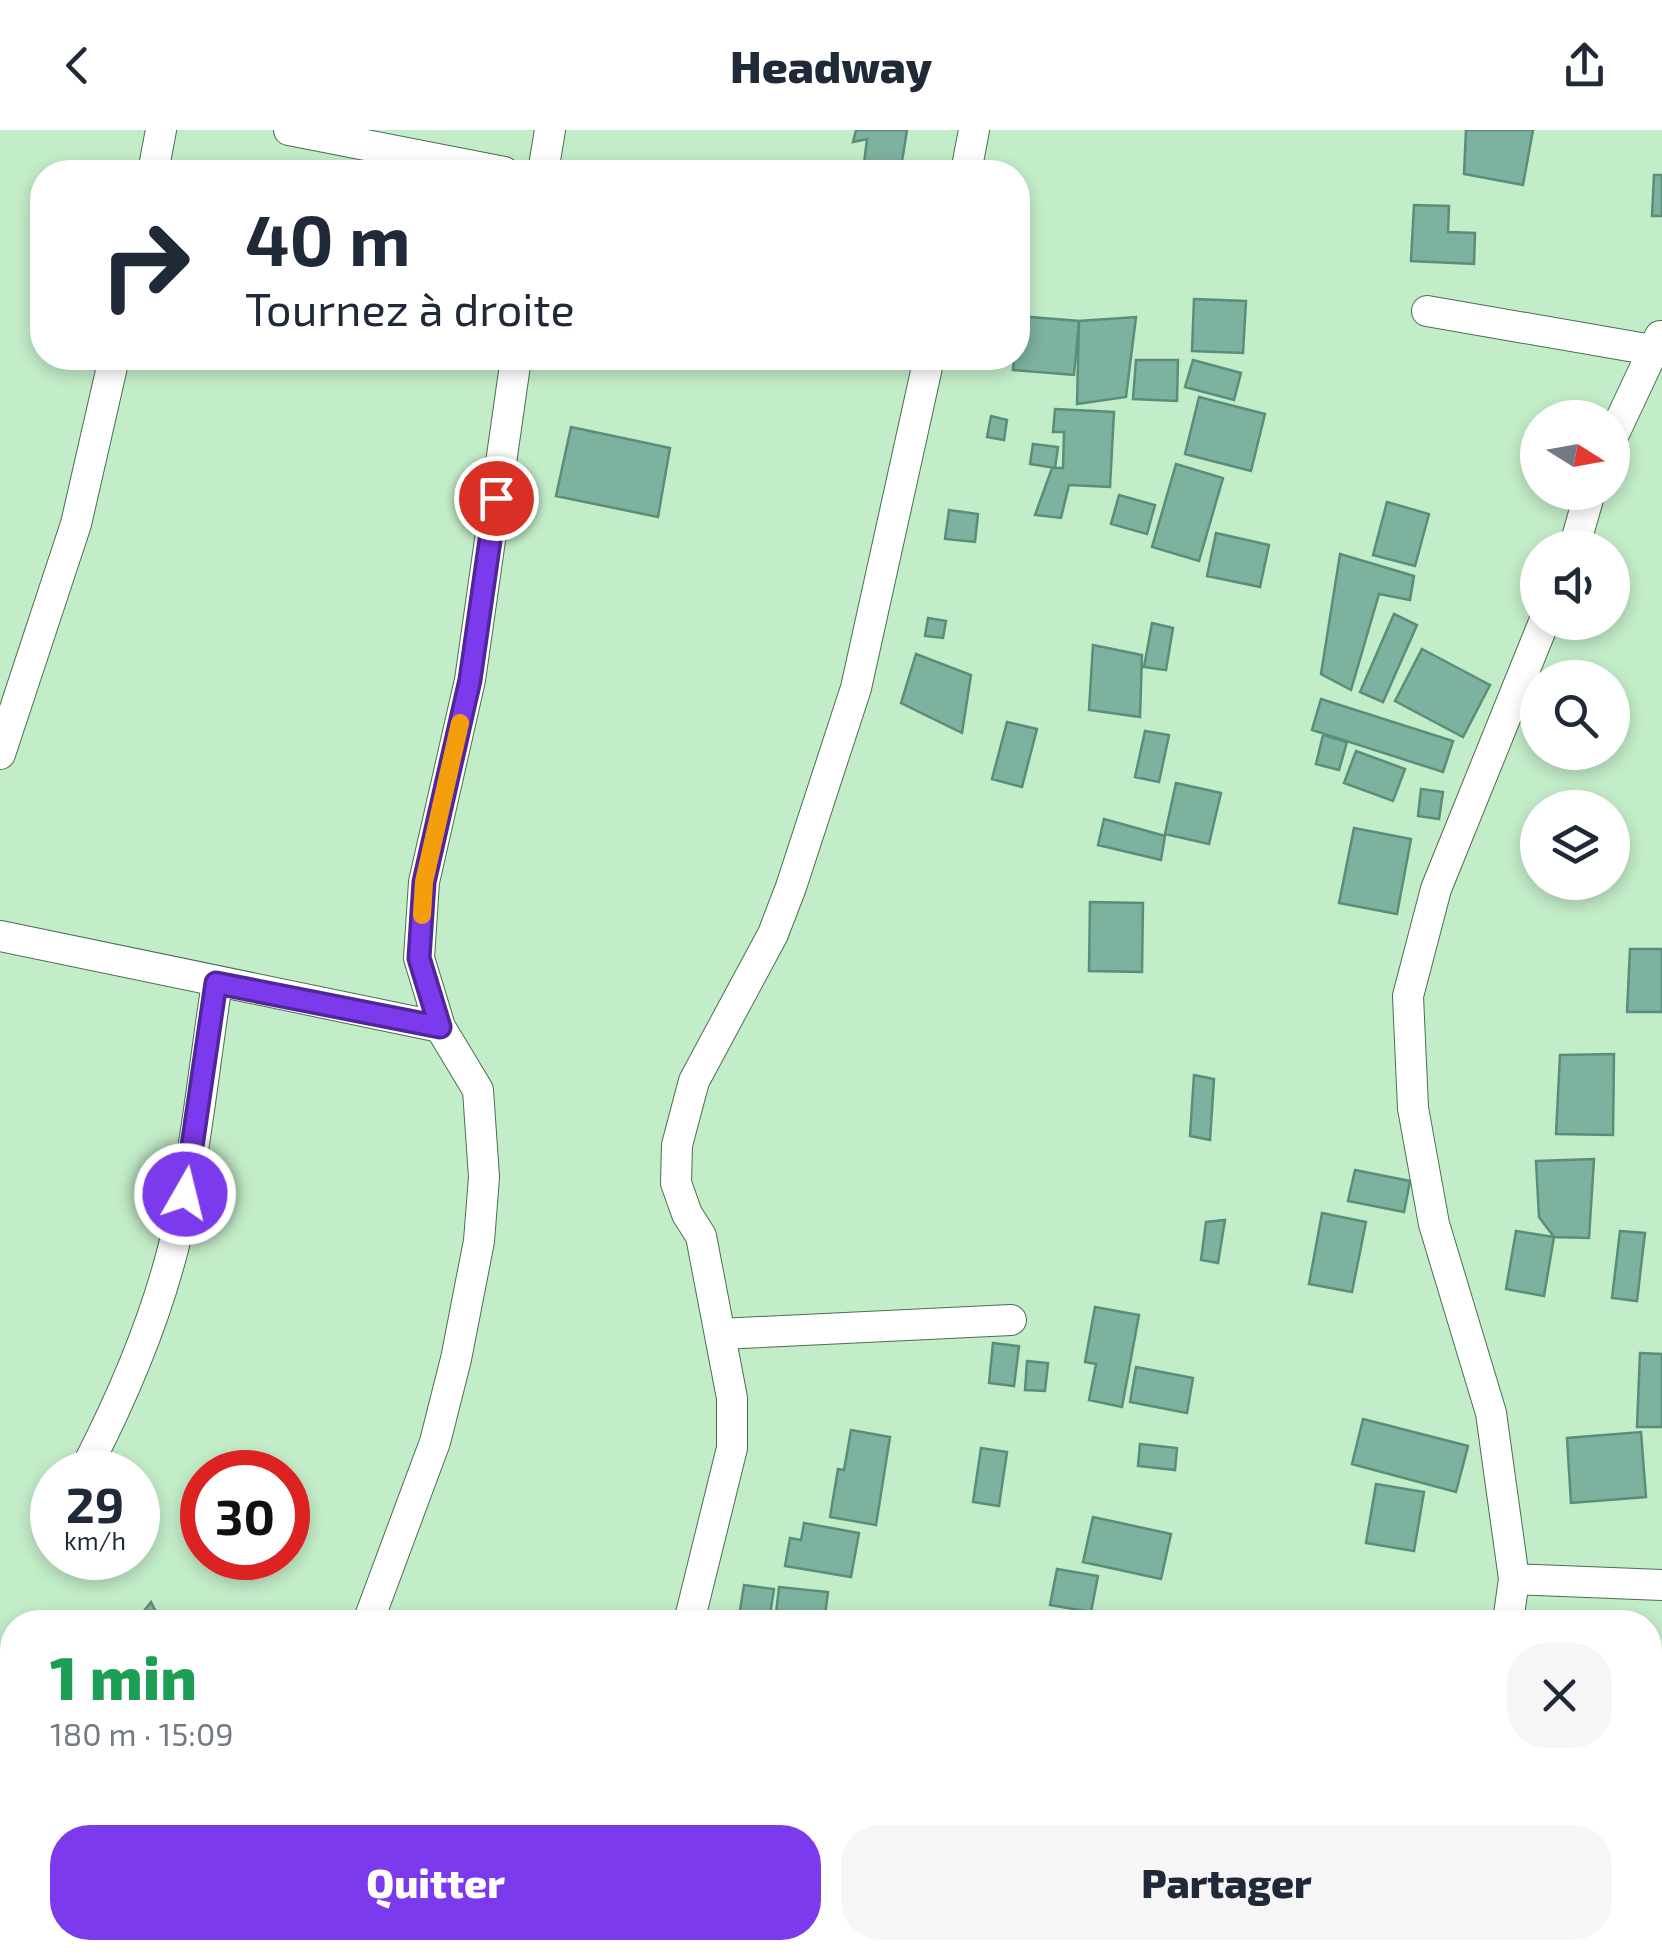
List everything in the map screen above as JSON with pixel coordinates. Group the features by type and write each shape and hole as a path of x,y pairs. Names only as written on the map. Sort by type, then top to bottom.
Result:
{"street":[{"path":"155,160 162,130"},
{"path":"289,130 443,160"},
{"path":"545,160 550,130"},
{"path":"968,160 974,130"},
{"path":"1427,311 1657,342 1630,400"},
{"path":"0,754 76,524 111,370"},
{"path":"372,1610 435,1442 456,1359 478,1241 484,1177 478,1090 440,1027 419,958 424,882 470,680 514,370"},
{"path":"692,1610 732,1448 732,1398 701,1236 687,1214 676,1182 677,1145 694,1082 773,934 792,887 850,706 927,370"},
{"path":"1510,1610 1514,1579 1491,1413 1434,1224 1413,1108 1408,996 1436,889 1537,640"},
{"path":"0,936 440,1027"},
{"path":"95,1450 119,1404 172,1253 185,1194 216,983"},
{"path":"720,1334 1011,1320"},
{"path":"1514,1579 1662,1585"}],"building":[{"path":"856,130 907,130 902,160 864,160 867,139 853,142"},
{"path":"1466,130 1533,130 1523,185 1464,174"},
{"path":"1654,175 1662,175 1662,216 1652,216"},
{"path":"1414,205 1449,206 1448,232 1475,233 1474,264 1411,261"},
{"path":"1194,299 1246,301 1243,353 1192,351"},
{"path":"1030,317 1079,321 1074,375 1013,370 1030,370"},
{"path":"1136,317 1126,397 1077,404 1079,321"},
{"path":"1136,360 1178,360 1177,401 1133,399"},
{"path":"1193,360 1241,373 1234,400 1185,387"},
{"path":"1199,397 1265,414 1251,471 1185,454"},
{"path":"1055,409 1114,412 1110,487 1069,485 1061,518 1035,515 1052,468 1063,468 1064,432 1053,432"},
{"path":"991,416 1007,420 1004,440 987,437"},
{"path":"571,427 670,448 658,517 556,496"},
{"path":"1033,444 1058,447 1055,468 1030,464"},
{"path":"1176,464 1223,478 1199,561 1152,547"},
{"path":"1119,495 1155,505 1147,534 1111,524"},
{"path":"1387,502 1429,514 1415,566 1373,555"},
{"path":"949,510 978,514 975,542 945,539"},
{"path":"1216,533 1269,545 1260,587 1207,576"},
{"path":"1340,554 1414,576 1410,600 1379,594 1351,690 1321,674"},
{"path":"1394,614 1417,625 1383,702 1360,692"},
{"path":"928,618 946,621 943,638 925,636"},
{"path":"1152,623 1173,628 1166,670 1144,667"},
{"path":"1093,645 1142,655 1140,717 1089,710"},
{"path":"1422,649 1490,685 1463,737 1395,701"},
{"path":"916,654 971,675 962,733 901,703"},
{"path":"1321,699 1453,741 1443,772 1312,730"},
{"path":"1007,722 1037,729 1022,787 992,779"},
{"path":"1145,731 1169,735 1159,782 1135,777"},
{"path":"1323,735 1347,742 1339,770 1316,764"},
{"path":"1356,751 1405,769 1393,801 1344,783"},
{"path":"1176,783 1221,793 1209,844 1165,834"},
{"path":"1421,789 1443,792 1439,819 1418,816"},
{"path":"1104,819 1165,836 1161,860 1098,845"},
{"path":"1354,828 1411,839 1397,914 1339,903"},
{"path":"1090,902 1143,903 1142,972 1089,971"},
{"path":"1630,949 1662,949 1662,1012 1627,1012"},
{"path":"1614,1054 1613,1135 1556,1134 1560,1055"},
{"path":"1194,1075 1214,1079 1210,1140 1190,1136"},
{"path":"1594,1159 1589,1238 1554,1237 1539,1217 1536,1161"},
{"path":"1355,1170 1410,1181 1404,1212 1348,1201"},
{"path":"1322,1213 1366,1222 1352,1292 1309,1284"},
{"path":"1225,1220 1218,1263 1201,1260 1206,1222"},
{"path":"1516,1231 1554,1237 1544,1296 1506,1289"},
{"path":"1620,1231 1645,1233 1637,1301 1612,1298"},
{"path":"1095,1307 1139,1315 1122,1407 1089,1400 1096,1364 1085,1362"},
{"path":"993,1343 1019,1346 1014,1386 989,1383"},
{"path":"1640,1353 1662,1354 1662,1427 1637,1427"},
{"path":"1027,1361 1048,1363 1045,1391 1025,1390"},
{"path":"1136,1367 1193,1378 1187,1413 1130,1402"},
{"path":"1363,1419 1468,1446 1456,1492 1352,1464"},
{"path":"851,1430 890,1437 876,1525 830,1517 838,1469 844,1470"},
{"path":"1641,1432 1646,1497 1571,1503 1567,1438"},
{"path":"1140,1444 1177,1448 1175,1470 1138,1466"},
{"path":"981,1448 1007,1452 999,1506 973,1502"},
{"path":"1376,1484 1424,1492 1414,1551 1366,1543"},
{"path":"1093,1517 1171,1534 1161,1579 1083,1562"},
{"path":"804,1523 859,1533 851,1577 785,1566 790,1538 801,1540"},
{"path":"1057,1569 1098,1576 1091,1610 1050,1605"},
{"path":"744,1585 774,1589 771,1610 740,1610"},
{"path":"779,1587 828,1592 826,1610 776,1610"}],"slow traffic":[{"path":"422,915 424,882 460,723"}],"route":[{"path":"185,1194 216,983 440,1027 419,958 424,882 470,680 496,498"}]}
